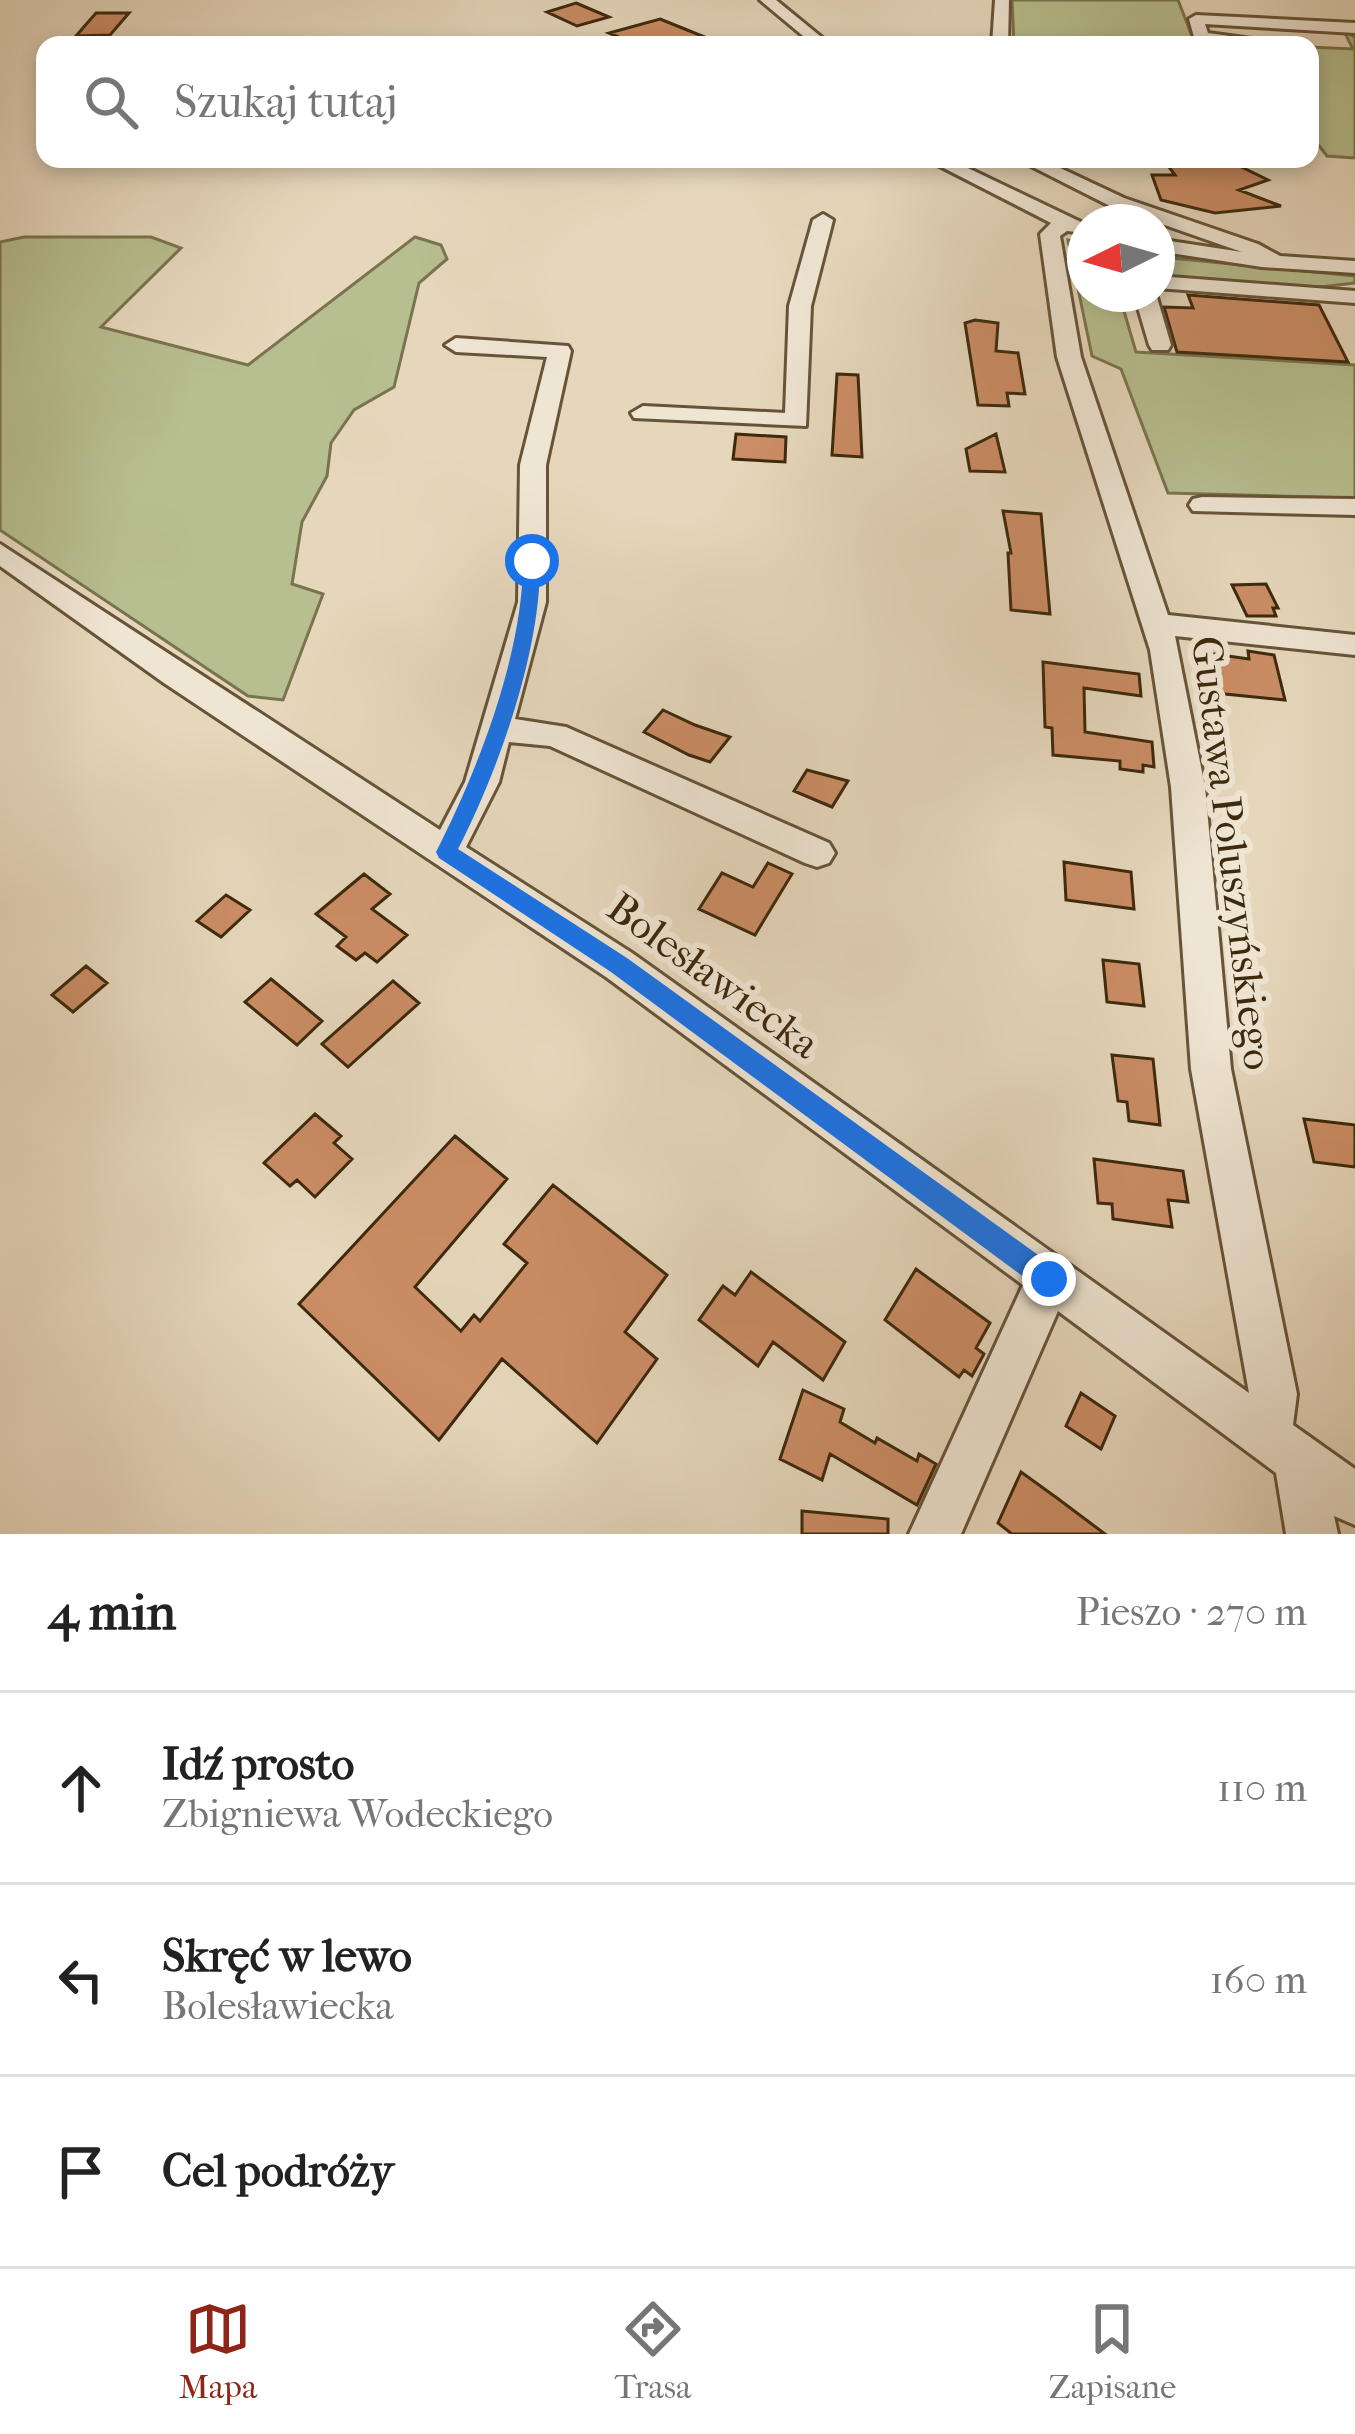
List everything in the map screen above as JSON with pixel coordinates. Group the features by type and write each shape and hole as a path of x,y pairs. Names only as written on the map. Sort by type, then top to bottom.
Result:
{"street":[{"path":"766,0 812,36"},
{"path":"1000,36 1002,0"},
{"path":"1288,3 1303,36"},
{"path":"1202,36 1196,19 1355,28"},
{"path":"1324,26 1335,47"},
{"path":"1228,36 1254,35"},
{"path":"954,168 1067,223"},
{"path":"1045,168 1117,202 1251,248 1274,261"},
{"path":"643,413 797,421 800,305 823,220"},
{"name":"Gustawa Poluszyńskiego","path":"1067,229 1050,234 1069,358 1159,624 1188,787 1211,1070 1282,1451 1312,1534"},
{"path":"1175,253 1355,267"},
{"path":"1302,263 1294,254 1355,256"},
{"path":"1175,283 1355,296"},
{"path":"1150,312 1160,345"},
{"path":"446,852 482,782 532,602 533,465 560,351 456,345"},
{"path":"1202,505 1355,507"},
{"name":"Bolesławiecka","path":"0,553 176,675 619,965 1355,1500"},
{"path":"1159,624 1355,645"},
{"path":"496,729 555,735 817,853"},
{"path":"935,1534 1049,1279"}],"green space":[{"path":"1012,0 1178,0 1192,36 1014,36"},
{"path":"1343,29 1355,38 1355,158 1327,156 1319,146 1319,47 1353,49"},
{"path":"24,237 151,237 181,248 101,327 248,365 415,237 441,245 447,259 419,283 394,387 354,410 331,443 327,476 302,522 292,584 323,594 283,700 248,696 0,530 0,242"},
{"path":"1175,258 1355,276 1355,283 1311,288 1175,279"},
{"path":"1083,312 1124,312 1136,352 1355,365 1355,498 1168,493 1121,369 1092,356"}],"building":[{"path":"576,3 609,17 577,26 547,12"},
{"path":"96,13 129,13 110,35 76,36"},
{"path":"660,19 702,36 616,36 609,33"},
{"path":"1170,168 1243,168 1268,180 1239,190 1281,206 1215,213 1161,200 1152,175 1175,175"},
{"path":"1188,295 1319,305 1348,362 1177,352 1165,312 1193,308"},
{"path":"965,323 998,323 996,351 1018,353 1025,394 1007,393 1009,406 978,405"},
{"path":"837,374 858,375 862,457 832,455"},
{"path":"736,434 786,437 785,462 733,459"},
{"path":"996,434 1005,472 970,471 966,449"},
{"path":"1003,511 1041,514 1050,614 1011,610 1011,553"},
{"path":"1266,584 1278,608 1273,608 1276,616 1247,616 1232,585"},
{"path":"1248,651 1274,655 1285,700 1225,694 1218,689 1214,654 1249,659"},
{"path":"1043,662 1139,674 1141,696 1084,688 1085,732 1152,742 1154,767 1143,765 1143,772 1120,769 1120,761 1053,755 1052,728 1045,727"},
{"path":"663,710 730,737 710,762 689,755 644,732"},
{"path":"807,770 848,781 832,807 794,791"},
{"path":"1064,862 1131,872 1134,909 1066,900"},
{"path":"768,863 792,874 755,935 699,909 722,873 753,887"},
{"path":"364,874 390,894 372,909 407,935 377,962 365,953 356,960 337,946 346,937 316,914"},
{"path":"226,895 250,910 221,937 197,921"},
{"path":"1103,960 1139,964 1144,1006 1107,1002"},
{"path":"86,966 107,983 73,1012 52,995"},
{"path":"271,979 322,1021 297,1045 245,1002"},
{"path":"393,981 419,1003 348,1067 322,1044"},
{"path":"1112,1055 1153,1059 1160,1125 1129,1121 1127,1102 1118,1101"},
{"path":"315,1114 341,1136 334,1143 352,1159 315,1197 297,1180 290,1186 264,1163"},
{"path":"1304,1119 1355,1125 1355,1167 1314,1162"},
{"path":"455,1136 507,1179 415,1287 461,1331 474,1315 480,1321 527,1263 504,1244 553,1185 667,1275 625,1332 657,1359 597,1443 502,1359 439,1440 299,1304"},
{"path":"1094,1159 1183,1171 1188,1202 1168,1200 1172,1227 1113,1219 1112,1204 1098,1203"},
{"path":"916,1269 990,1323 976,1348 984,1354 972,1376 964,1370 959,1377 885,1320"},
{"path":"751,1272 845,1342 823,1380 773,1342 758,1366 699,1320 723,1286 735,1295"},
{"path":"803,1390 844,1409 840,1422 875,1443 877,1438 917,1461 919,1454 936,1464 917,1505 830,1454 822,1480 780,1459"},
{"path":"1081,1393 1115,1416 1101,1449 1066,1426"},
{"path":"1021,1472 1105,1534 1012,1534 998,1523"},
{"path":"802,1511 888,1519 888,1534 802,1534"}],"route":[{"path":"532,561 532,602 482,782 446,852 619,965 1049,1279"}]}
